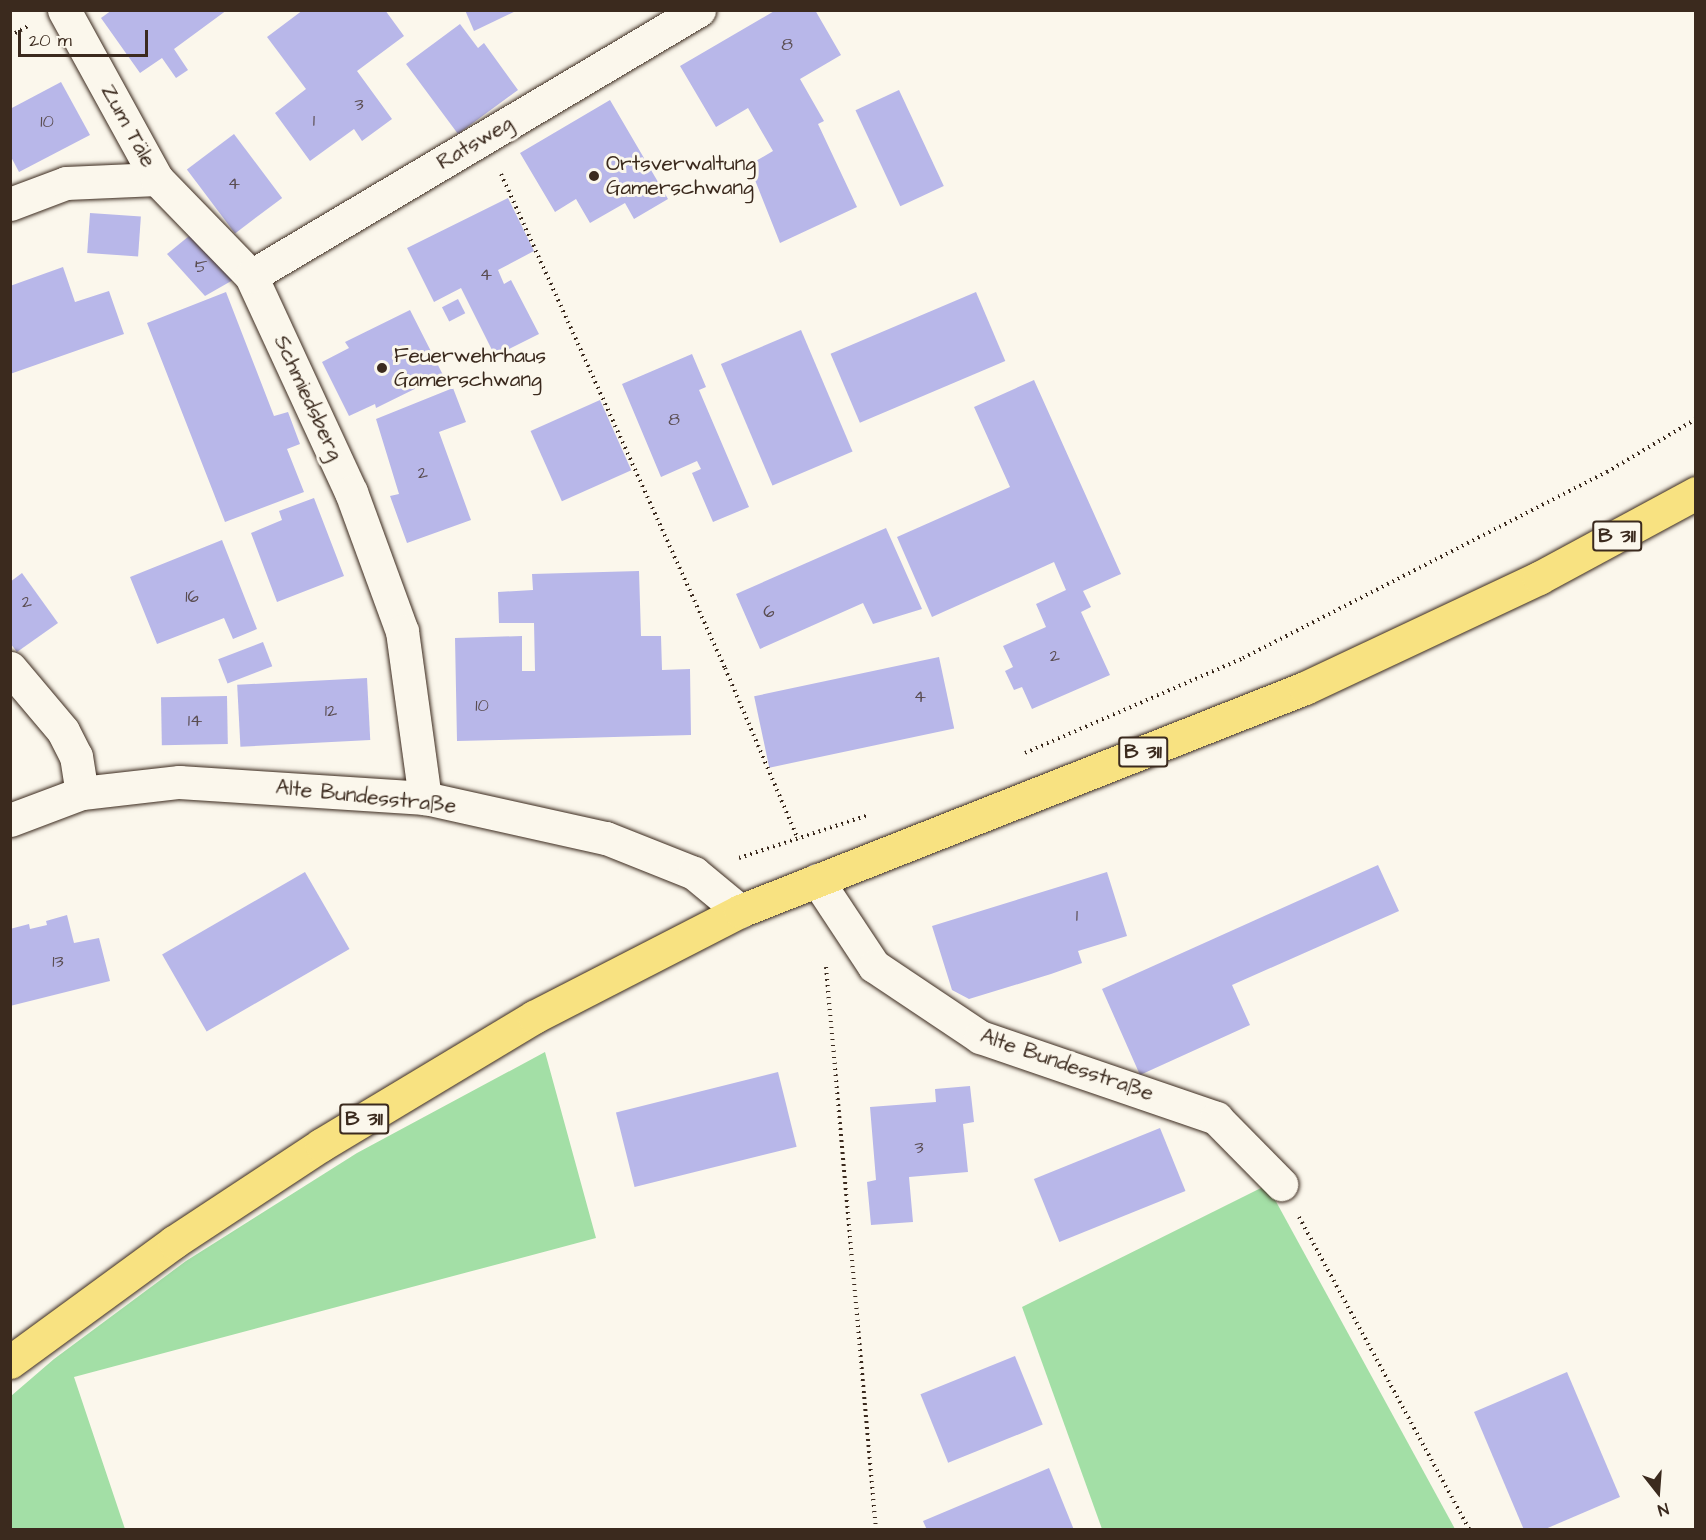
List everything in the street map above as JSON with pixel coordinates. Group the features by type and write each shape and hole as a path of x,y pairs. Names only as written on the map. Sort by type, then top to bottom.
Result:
{"main road":[{"name":"B 311","path":"10,1362 174,1242 321,1145 534,1017 740,911 1305,688 1539,578 1695,493"}],"street":[{"name":"Zum Täle","path":"64,10 157,179"},
{"name":"Ratsweg","path":"251,276 699,10"},
{"path":"10,204 66,183 157,179"},
{"name":"Schmiedsberg","path":"157,179 251,276 351,492 402,631 425,798"},
{"path":"10,668 63,731 76,756 82,793"},
{"name":"Alte Bundesstraße","path":"10,820 82,793 178,782 425,798 606,838 694,873 740,911"},
{"name":"Alte Bundesstraße","path":"817,880 874,966 980,1037 1216,1118 1281,1184"}],"path":[{"path":"484,138 666,534 798,839"},
{"path":"1019,755 1243,658 1608,472 1695,419"},
{"path":"694,873 877,812"},
{"path":"825,959 876,1530"},
{"path":"1281,1184 1470,1530"}],"green space":[{"path":"545,1052 596,1238 74,1377 125,1529 11,1529 11,1396 54,1359 186,1261 357,1153"},
{"path":"1267,1185 1455,1529 1102,1529 1022,1307"}],"building":[{"path":"112,10 227,10 174,49 188,70 176,78 162,58 140,73 101,18"},
{"path":"303,10 385,10 404,36 357,71 392,119 362,141 354,129 310,161 275,113 306,89 267,37"},
{"path":"465,10 518,10 474,31"},
{"path":"776,10 815,10 841,55 800,79 824,121 818,124 857,207 780,243 749,165 773,151 748,108 716,127 680,66"},
{"path":"460,24 478,48 484,43 518,90 458,134 406,64"},
{"path":"61,82 90,135 19,172 10,155 10,109"},
{"path":"899,90 944,186 900,206 855,110"},
{"name":"Ortsverwaltung Gamerschwang","path":"610,100 668,199 634,219 625,203 590,223 576,199 555,212 520,153"},
{"path":"234,134 282,198 235,233 187,170"},
{"path":"508,198 534,251 498,270 504,284 511,280 539,334 495,356 461,288 434,302 407,248"},
{"path":"90,213 141,217 138,256 87,253"},
{"path":"194,232 233,280 205,296 167,254"},
{"path":"63,267 75,302 109,291 124,334 10,374 10,286"},
{"path":"226,292 274,416 288,412 300,444 287,449 304,492 225,522 147,323"},
{"path":"976,292 1005,361 860,423 831,354"},
{"path":"458,299 465,313 449,321 442,307"},
{"name":"Feuerwehrhaus Gamerschwang","path":"410,310 443,375 376,408 375,404 349,416 322,362 349,348 345,342"},
{"path":"801,330 853,452 772,486 721,364"},
{"path":"692,354 706,387 699,390 749,507 713,522 692,473 701,469 697,461 661,477 622,384"},
{"path":"1034,380 1121,574 1083,591 1091,607 1081,612 1110,675 1032,709 1022,687 1014,690 1005,671 1013,667 1003,646 1046,627 1036,604 1066,590 1054,562 932,617 897,537 1010,487 974,407"},
{"path":"453,388 466,422 439,432 471,520 407,543 390,496 399,494 376,419"},
{"path":"600,400 631,470 562,501 531,431"},
{"path":"314,498 344,576 277,602 251,533 282,520 279,511"},
{"path":"886,528 922,609 873,624 863,603 760,649 736,594"},
{"path":"222,540 257,629 233,639 224,618 157,644 130,577"},
{"path":"639,571 641,636 661,636 662,670 690,669 691,735 457,741 455,638 522,636 522,671 535,671 534,623 499,623 498,592 533,590 532,574"},
{"path":"22,573 58,623 17,652 10,643 10,582"},
{"path":"263,642 272,666 228,683 218,659"},
{"path":"939,657 954,728 769,768 754,696"},
{"path":"367,678 370,740 240,747 237,685"},
{"path":"227,696 228,744 162,745 161,697"},
{"path":"1378,865 1399,911 1232,985 1250,1025 1140,1075 1102,989"},
{"path":"305,872 350,949 207,1032 162,954"},
{"path":"1107,872 1127,936 1078,951 1082,963 1051,974 969,999 952,990 932,926"},
{"path":"67,915 74,943 99,938 110,981 10,1006 10,929 29,924 30,929 47,925 46,921"},
{"path":"778,1072 797,1147 635,1187 616,1112"},
{"path":"970,1086 974,1122 963,1124 968,1172 909,1177 913,1222 871,1225 867,1182 876,1180 870,1107 936,1102 935,1089"},
{"path":"1160,1128 1185,1191 1059,1242 1034,1179"},
{"path":"1015,1356 1043,1425 948,1463 920,1394"},
{"path":"1567,1372 1620,1497 1543,1530 1524,1530 1474,1412"},
{"path":"1049,1468 1074,1530 927,1530 923,1521"}],"place":[{"name":"Ortsverwaltung Gamerschwang","path":"594,176"},
{"name":"Feuerwehrhaus Gamerschwang","path":"382,368"}]}
